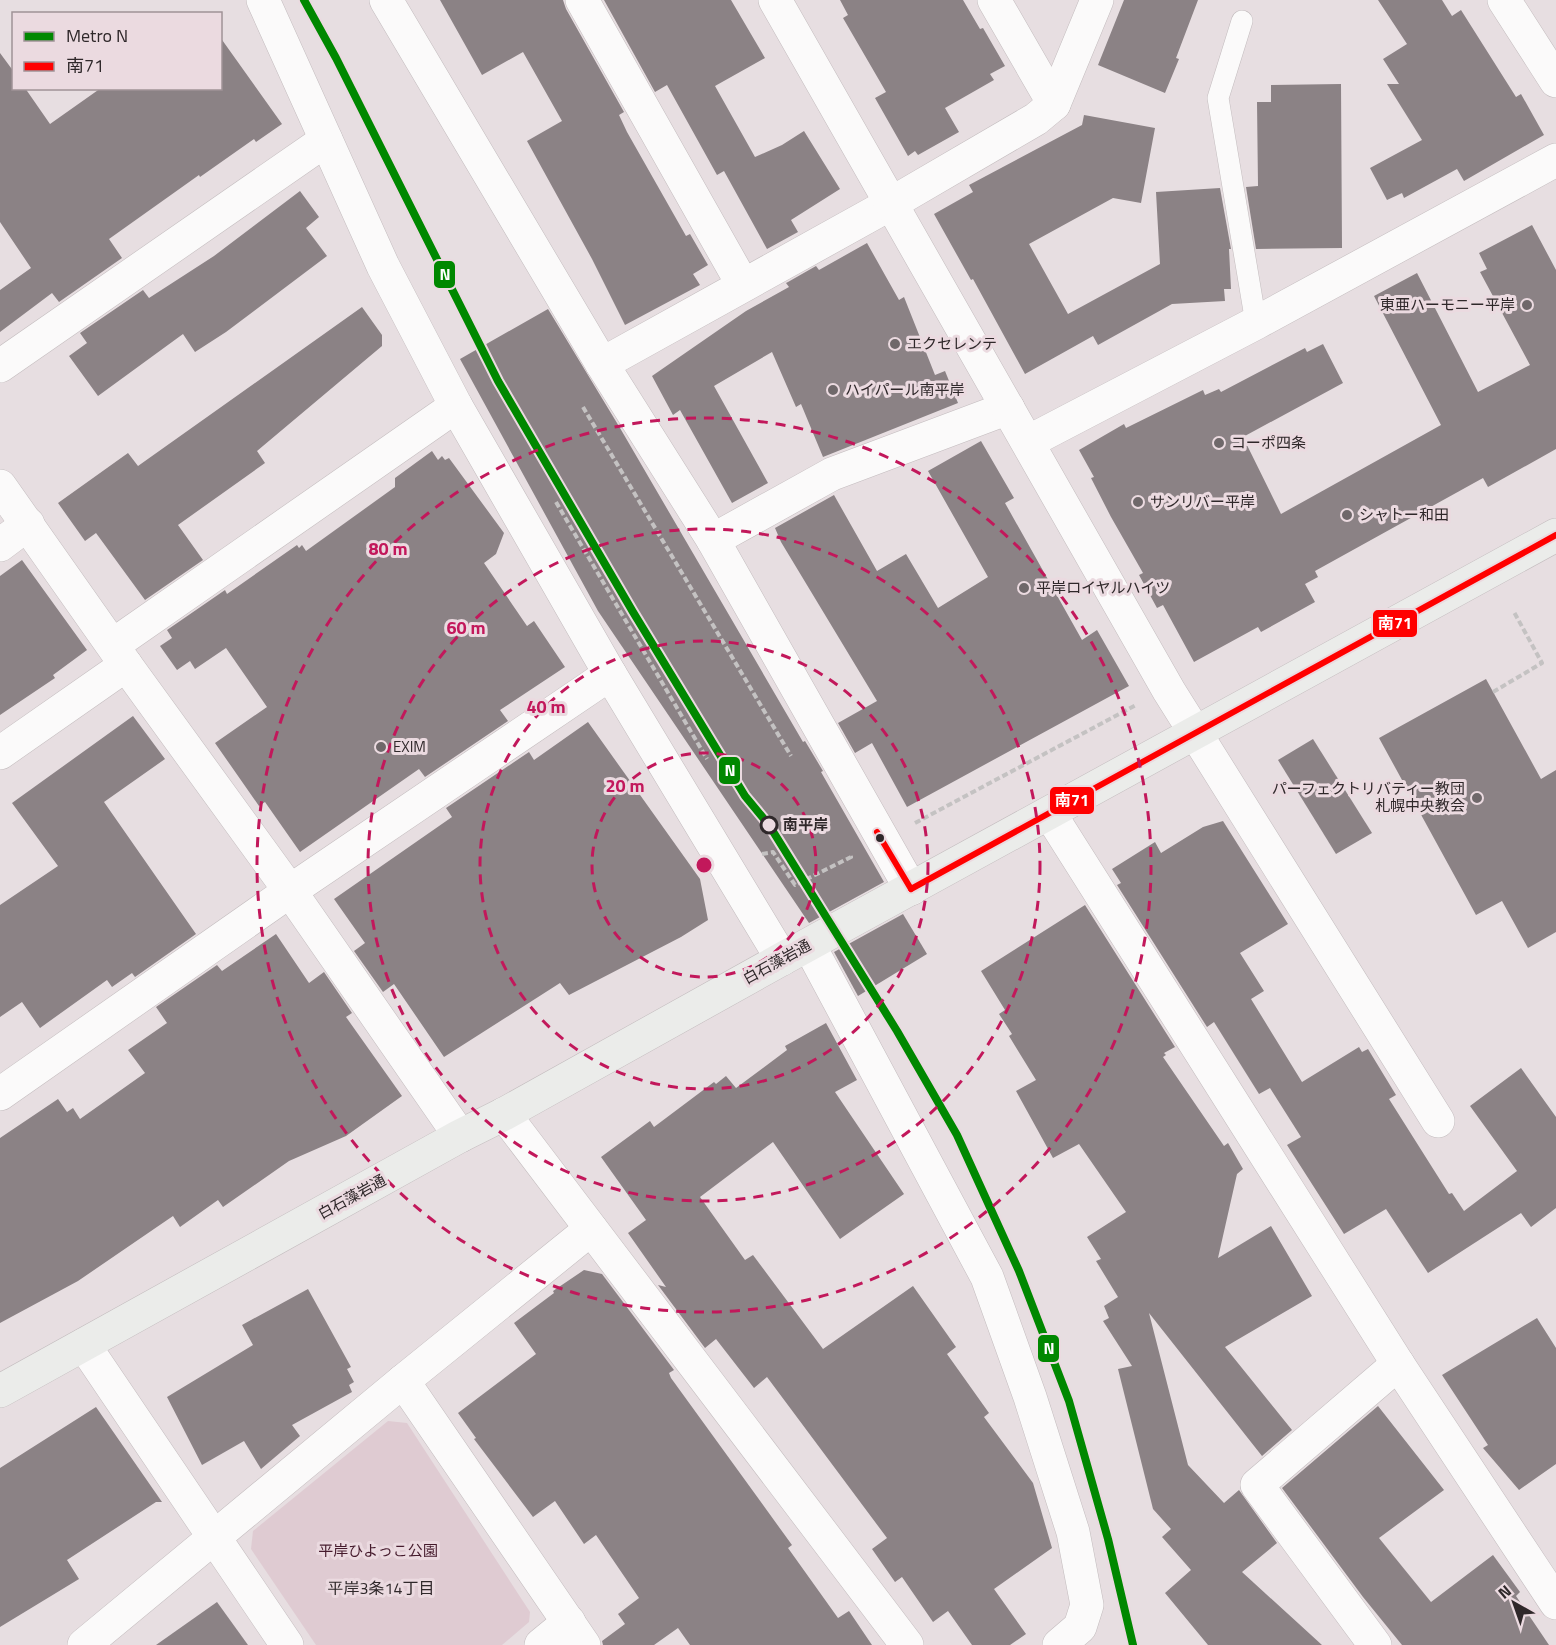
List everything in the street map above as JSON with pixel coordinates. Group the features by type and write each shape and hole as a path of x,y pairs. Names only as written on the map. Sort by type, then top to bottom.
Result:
{"main road":[{"name":"白石藻岩通","path":"0,1391 1556,535"}],"street":[{"path":"263,0 383,266 456,406 610,674 795,952 987,1277 1022,1375 1072,1532 1087,1605 1080,1627 1059,1645"},
{"path":"386,0 602,364 713,540 910,889"},
{"path":"582,0 743,285"},
{"path":"775,0 1169,692 1438,1121"},
{"path":"994,0 1054,104"},
{"path":"602,364 892,203 1036,119 1054,104 1096,0"},
{"path":"1504,0 1556,81"},
{"path":"0,366 326,140"},
{"path":"1028,442 1256,323 1556,160"},
{"path":"0,753 119,655 456,406"},
{"path":"713,540 832,474 1008,408"},
{"path":"0,486 290,891 460,1136"},
{"path":"0,545 28,524"},
{"path":"0,1094 290,891 610,674"},
{"path":"1050,814 1398,1364 1556,1603"},
{"path":"504,1114 907,1645"},
{"path":"84,1645 591,1229"},
{"path":"84,1345 287,1645"},
{"path":"1375,1645 1257,1485 1398,1364"},
{"path":"403,1381 577,1633 541,1645"}],"lane":[{"path":"1242,21 1218,98 1256,323"}],"path":[{"path":"578,398 796,765"},
{"path":"552,495 708,762"},
{"path":"1493,692 1542,663 1514,612"},
{"path":"756,844 762,854 773,852 795,885 883,841 1142,701 1169,692"},
{"path":"845,847 851,857"}],"green space":[{"name":"平岸ひよっこ公園","path":"388,1421 407,1423 530,1612 529,1622 502,1645 316,1645 251,1549 253,1531"}],"building":[{"path":"440,0 563,0 624,112 619,115 627,132 686,236 690,234 708,265 693,274 700,285 625,325 592,259 527,141 562,121 523,52 482,75"},
{"path":"604,0 731,0 765,58 715,86 755,157 782,145 804,131 840,189 791,220 798,232 767,249 724,171 717,175 667,85 655,92"},
{"path":"840,0 963,0 980,29 983,28 1005,66 990,74 994,80 945,108 959,132 918,155 915,151 908,156 875,98 886,92 843,18 848,15"},
{"path":"1124,0 1198,0 1176,58 1179,59 1165,93 1098,65"},
{"path":"1378,0 1442,0 1452,16 1461,10 1516,97 1521,94 1544,135 1464,181 1457,169 1404,198 1402,193 1387,200 1370,168 1422,140 1387,84 1399,84 1383,59 1407,44"},
{"path":"222,40 282,124 256,142 254,139 200,177 199,175 109,239 122,258 59,302 52,293 0,332 0,290 31,268 0,222 0,53 12,69 12,90 26,90 50,124 98,90 222,90"},
{"path":"1341,84 1342,248 1256,249 1246,187 1258,186 1257,102 1271,102 1271,85"},
{"path":"1084,115 1155,128 1141,203 1113,198 1029,244 1068,314 1160,264 1156,192 1220,188 1231,249 1229,249 1231,289 1224,289 1225,301 1172,304 1098,345 1093,336 1025,374 934,214 973,192 969,185 1082,125"},
{"path":"300,191 319,217 306,228 327,256 226,332 195,352 183,334 98,396 69,356 87,343 80,333 143,290 149,298 214,256"},
{"path":"1532,225 1556,270 1556,449 1488,487 1483,478 1315,571 1318,577 1305,584 1315,602 1261,632 1258,627 1194,662 1163,605 1157,608 1139,575 1143,573 1111,517 1091,478 1094,477 1079,450 1124,424 1126,428 1203,390 1205,395 1219,389 1221,392 1305,348 1307,352 1323,344 1343,383 1243,437 1281,514 1441,425 1374,296 1417,273 1478,392 1530,365 1480,272 1487,269 1479,253"},
{"path":"867,243 899,300 904,297 935,375 945,371 958,403 823,457 801,404 796,407 772,352 714,386 768,483 732,503 680,410 673,415 652,376 746,311 789,287 786,283 816,266 819,270"},
{"path":"362,307 382,335 382,346 257,451 265,463 178,525 203,560 145,600 96,533 85,541 58,503 128,453 138,466"},
{"path":"548,309 803,742 805,741 823,771 821,772 884,882 809,923 598,611 460,359"},
{"path":"981,441 1014,498 1005,503 1082,640 1097,630 1129,686 907,807 872,743 855,753 838,723 877,701 781,542 775,528 834,495 877,571 906,554 938,608 988,577 928,471"},
{"path":"432,451 438,460 442,456 445,460 449,458 504,533 496,554 484,563 527,626 534,621 565,667 500,710 508,721 425,777 419,769 300,852 265,802 259,806 215,743 267,707 226,648 195,669 190,661 177,670 160,646 172,638 167,630 225,590 227,594 297,545 299,548 302,545 306,551 395,487 395,478"},
{"path":"22,560 87,650 53,675 55,678 0,715 0,576"},
{"path":"1486,679 1541,779 1556,770 1556,932 1528,948 1502,901 1476,915 1379,738"},
{"path":"133,716 165,759 104,802 196,934 135,977 132,973 112,987 107,980 40,1028 22,1002 0,1017 0,905 58,866 12,803"},
{"path":"588,722 700,879 708,920 681,937 569,995 560,983 444,1057 394,984 383,992 354,951 365,943 334,899 452,817 446,808 529,752 534,760"},
{"path":"1313,739 1372,833 1336,854 1278,760"},
{"path":"1223,821 1288,924 1240,953 1264,991 1251,999 1302,1082 1359,1047 1362,1052 1368,1049 1396,1095 1389,1099 1449,1194 1452,1193 1464,1211 1517,1171 1470,1106 1521,1068 1556,1117 1556,1208 1531,1227 1521,1213 1428,1273 1386,1209 1344,1234 1287,1145 1301,1137 1270,1088 1259,1094 1214,1022 1207,1027 1117,885 1121,883 1112,869 1155,842 1161,853 1203,827"},
{"path":"1085,905 1175,1047 1164,1053 1166,1055 1163,1057 1224,1146 1228,1143 1243,1169 1237,1174 1218,1258 1271,1226 1312,1296 1225,1347 1292,1430 1262,1456 1149,1313 1188,1465 1224,1503 1239,1490 1277,1543 1242,1572 1322,1645 1208,1645 1165,1593 1191,1570 1162,1537 1171,1529 1153,1509 1118,1369 1132,1366 1103,1321 1109,1318 1104,1306 1118,1297 1096,1261 1101,1259 1087,1237 1126,1212 1079,1144 1053,1158 1016,1091 1036,1080 1009,1036 1012,1034 999,1014 1005,1010 981,971"},
{"path":"903,914 927,954 858,996 834,952"},
{"path":"276,934 309,983 324,972 352,1013 346,1017 402,1096 346,1136 289,1161 223,1207 218,1200 180,1227 173,1216 78,1281 0,1323 0,1138 58,1099 67,1112 73,1108 80,1119 145,1073 128,1050 167,1023 156,1007 217,965 222,971"},
{"path":"826,1023 857,1080 835,1092 904,1194 840,1239 773,1142 700,1197 745,1260 753,1255 823,1349 913,1286 956,1347 947,1354 989,1413 984,1417 1033,1483 1052,1548 994,1589 1026,1634 1010,1645 972,1645 948,1611 933,1622 902,1577 895,1582 872,1549 887,1538 767,1377 754,1388 716,1339 705,1348 658,1285 666,1287 628,1233 646,1220 601,1157 650,1121 654,1127 714,1082 716,1084 726,1076 736,1088 787,1050 785,1046"},
{"path":"584,1270 602,1274 674,1370 669,1373 671,1378 792,1545 788,1548 838,1618 849,1611 872,1645 690,1645 678,1628 654,1645 603,1645 602,1641 625,1624 618,1614 639,1598 596,1535 584,1544 555,1501 533,1517 474,1439 476,1438 458,1413 536,1354 514,1323 554,1293 553,1291"},
{"path":"308,1289 351,1367 347,1369 354,1382 349,1385 352,1392 292,1425 300,1436 261,1469 244,1441 202,1465 167,1397 253,1345 242,1325"},
{"path":"1537,1318 1556,1348 1556,1464 1519,1490 1483,1448 1488,1445 1442,1375"},
{"path":"1378,1406 1444,1490 1379,1538 1431,1602 1493,1555 1520,1592 1516,1596 1549,1645 1402,1645 1363,1597 1282,1488"},
{"path":"96,1407 162,1502 156,1502 67,1560 79,1579 0,1627 0,1468"},
{"path":"217,1602 248,1645 156,1645"}],"metro line":[{"name":"N","path":"304,0 336,58 498,381 633,612 745,796 769,825 897,1031 957,1135 1019,1271 1069,1401 1108,1539 1133,1645"}],"transit line":[{"name":"南71","path":"911,889 1556,535"},
{"name":"南71","path":"877,832 911,889"}],"place":[{"name":"東亜ハーモニー平岸","path":"1527,305"},
{"name":"エクセレンテ","path":"895,344"},
{"name":"ハイパール南平岸","path":"833,390"},
{"name":"コーポ四条","path":"1219,443"},
{"name":"サンリバー平岸","path":"1138,502"},
{"name":"シャトー和田","path":"1347,515"},
{"name":"平岸ロイヤルハイツ","path":"1024,588"},
{"name":"EXIM","path":"381,747"},
{"name":"パーフェクトリバティー教団 札幌中央教会","path":"1477,798"},
{"name":"南平岸","path":"769,825"}],"district":[{"name":"平岸3条14丁目","path":"381,1588"}]}
